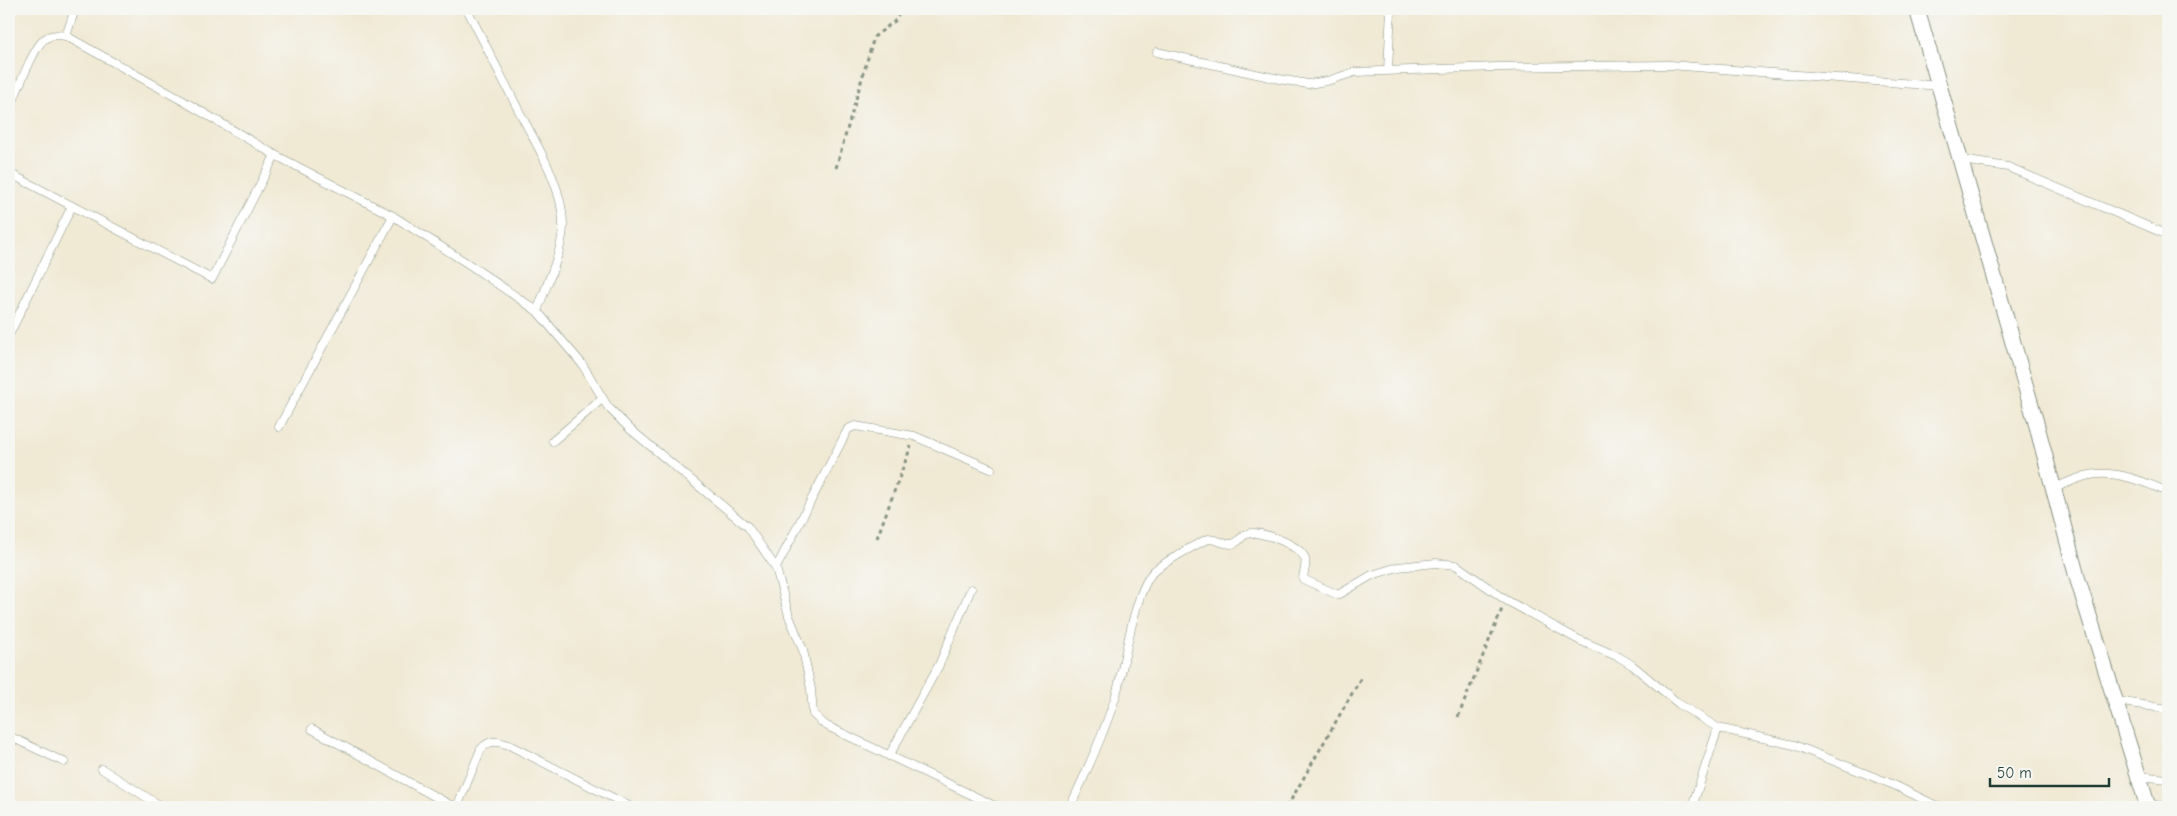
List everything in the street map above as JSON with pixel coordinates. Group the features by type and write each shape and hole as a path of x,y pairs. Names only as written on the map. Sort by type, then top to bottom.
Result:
{"street":[{"path":"1917,9 2054,488 2077,577 2147,805"}],"lane":[{"path":"66,36 75,9"},
{"path":"467,9 543,160 556,189 562,212 563,229 561,245 536,311"},
{"path":"1388,70 1391,9"},
{"path":"9,111 32,56 44,39 58,35 66,36 185,102 275,155 393,216 470,265 536,311 582,364 602,399 630,429 748,527 776,568 789,616 803,650 811,688 813,714 825,725 993,806"},
{"path":"1157,52 1308,84 1327,81 1355,72 1388,70 1670,65 1940,86"},
{"path":"9,173 212,279 275,155"},
{"path":"1961,160 2008,167 2168,235"},
{"path":"9,334 72,206"},
{"path":"279,427 393,216"},
{"path":"554,441 602,399"},
{"path":"776,568 848,429 855,426 865,426 914,436 992,469"},
{"path":"2054,488 2090,475 2107,474 2129,477 2168,492"},
{"path":"1070,807 1091,760 1116,695 1136,614 1151,575 1158,568 1204,540 1211,538 1232,544 1248,533 1271,536 1283,541 1304,557 1306,561 1303,579 1338,595 1372,575 1398,567 1436,563 1462,568 1506,600 1579,640 1626,661 1679,704 1718,728 1794,745 1894,785 1939,807"},
{"path":"889,756 940,665 971,589"},
{"path":"2116,701 2168,709"},
{"path":"1692,807 1718,728"},
{"path":"312,730 456,807 481,749 488,742 494,741 509,745 630,807"},
{"path":"9,736 64,762"},
{"path":"102,768 162,807"},
{"path":"2139,776 2168,779"},
{"path":"2147,805 2164,807"}],"path":[{"path":"836,168 874,37 896,20 900,9"},
{"path":"877,538 914,436"},
{"path":"1458,717 1506,600"},
{"path":"1287,807 1362,676"}]}
